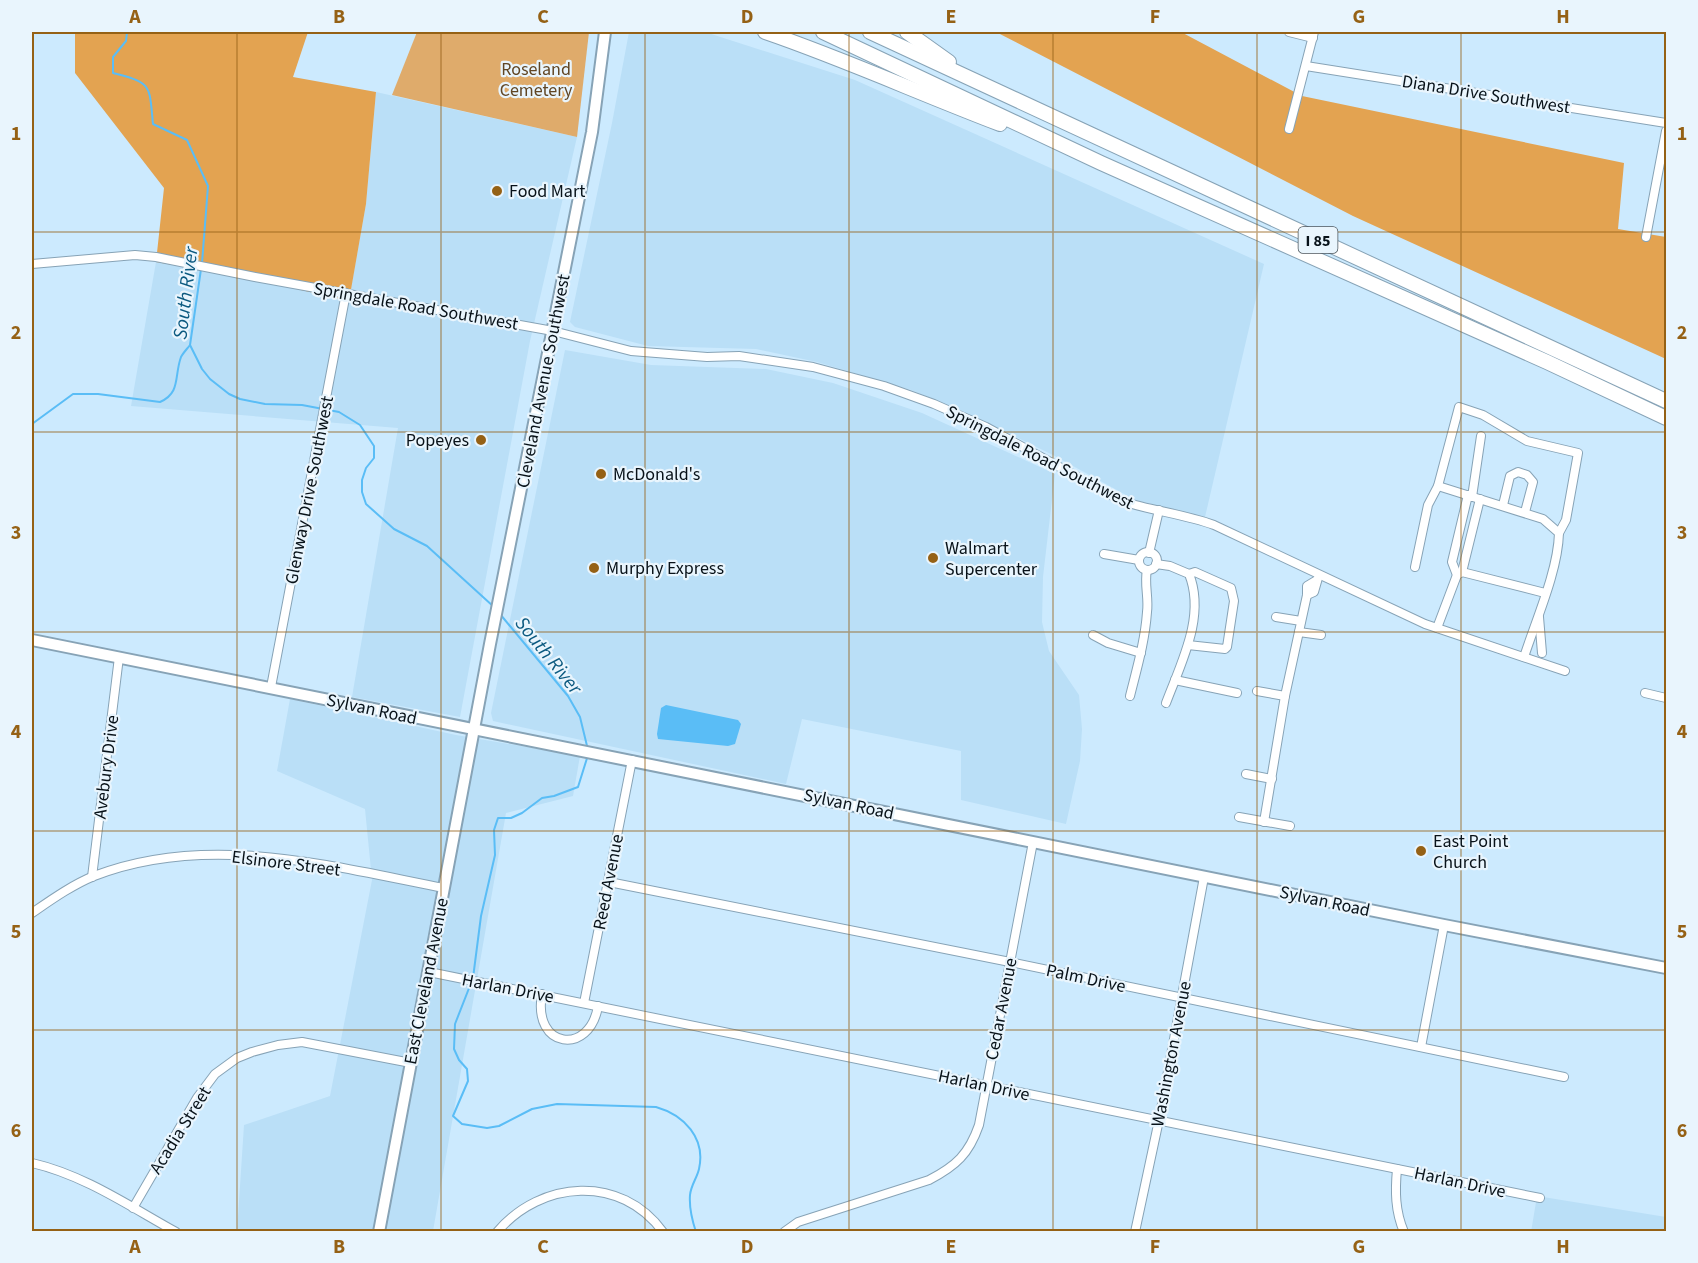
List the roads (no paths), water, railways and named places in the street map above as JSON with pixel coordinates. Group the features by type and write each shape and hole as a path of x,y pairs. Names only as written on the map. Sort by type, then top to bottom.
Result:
{"highway":[{"path":"765,32 843,60 929,97 1101,163"},
{"name":"I 85","path":"823,32 1101,163 1666,418"},
{"name":"I 85","path":"870,32 1666,401"},
{"path":"907,32 970,78"}],"main road":[{"name":"Cleveland Avenue Southwest","path":"475,730 592,132 605,32"},
{"name":"Sylvan Road","path":"32,640 1666,968"},
{"name":"East Cleveland Avenue","path":"379,1232 475,730"}],"street":[{"path":"1289,32 1313,35 1289,129"},
{"name":"Diana Drive Southwest","path":"1306,66 1666,123"},
{"path":"1646,237 1666,131"},
{"name":"Springdale Road Southwest","path":"32,264 135,255 156,256 553,331 631,351 706,357 739,356 813,367 885,386 986,427 1122,501 1188,516 1214,525 1318,577 1390,609 1437,628 1565,671"},
{"name":"Glenway Drive Southwest","path":"271,687 346,293"},
{"path":"1414,567 1428,505 1438,486 1457,410 1462,407 1483,416 1527,441 1578,453 1566,520 1559,533 1539,615 1524,657"},
{"path":"1437,628 1459,573 1481,436"},
{"path":"1503,505 1510,476 1518,472 1527,475 1533,482 1526,512"},
{"path":"1438,486 1526,512 1543,519 1559,533"},
{"path":"1473,497 1452,562 1459,573 1545,593"},
{"path":"1149,553 1160,510"},
{"path":"1149,553 1154,555 1156,564 1147,570 1140,566 1139,560 1142,555 1149,553"},
{"path":"1104,554 1139,560"},
{"path":"1156,564 1170,566 1189,574 1195,572 1231,588 1234,601 1227,647 1225,649 1188,645"},
{"path":"1130,696 1141,652 1148,608 1145,580 1147,570"},
{"path":"1166,703 1188,645 1194,609 1194,587 1189,574"},
{"path":"1264,822 1285,696 1301,621 1307,595 1314,592 1318,577"},
{"path":"1539,615 1542,652"},
{"path":"1276,617 1301,621"},
{"path":"1299,632 1321,635"},
{"path":"1093,635 1108,643 1141,652"},
{"name":"Avebury Drive","path":"92,877 119,657"},
{"path":"1175,680 1238,693"},
{"path":"1257,691 1285,696"},
{"path":"1645,693 1666,699"},
{"name":"Reed Avenue","path":"584,1003 632,760"},
{"path":"1246,774 1272,779"},
{"path":"1239,817 1290,826"},
{"name":"Cedar Avenue","path":"784,1232 798,1222 929,1180 949,1170 964,1155 974,1138 986,1085 1033,842"},
{"name":"Elsinore Street","path":"32,913 58,895 92,877 120,867 156,860 197,856 240,855 302,861 444,888"},
{"name":"Washington Avenue","path":"1135,1232 1159,1120 1204,877"},
{"name":"Palm Drive","path":"609,882 1010,962 1564,1077"},
{"path":"1421,1047 1444,925"},
{"name":"Harlan Drive","path":"429,972 1540,1198"},
{"path":"542,994 540,1005 542,1021 549,1032 560,1038 575,1037 587,1032 594,1021 598,1006"},
{"name":"Acadia Street","path":"133,1208 197,1098 216,1074 237,1058 270,1047 302,1042 411,1062"},
{"path":"32,1163 54,1168 86,1182 176,1232"},
{"path":"1397,1169 1395,1195 1399,1222 1404,1232"},
{"path":"498,1232 514,1214 534,1200 556,1193 579,1190 603,1193 624,1200 644,1212 663,1232"}],"water":[{"path":"666,705 738,720 741,724 735,744 728,746 658,739 661,708"}],"waterway":[{"name":"South River","path":"127,32 126,41 113,57 113,73 142,83 149,93 153,124 187,140 208,186 202,263"},
{"name":"South River","path":"201,269 190,345 202,369 210,379 229,394 240,399 265,404 302,405 339,412 360,425 374,446 374,458 366,468 362,480 362,492 366,504 394,529 427,546 494,607"},
{"path":"32,424 73,394 98,394 160,402 167,398 174,389 181,357 190,345"},
{"name":"South River","path":"500,614 568,696 580,717 588,750"},
{"name":"South River","path":"588,755 578,787 542,798 511,818 498,818 494,830 495,855 481,916 473,978 455,1024 454,1049 459,1060 467,1069 468,1081 453,1116 462,1124 487,1128 499,1126 532,1109 557,1104 656,1107 666,1111 691,1129 699,1147 699,1169 690,1195 691,1214 696,1232"}],"place":[{"name":"Food Mart","path":"497,191"},
{"name":"Popeyes","path":"481,440"},
{"name":"McDonald's","path":"601,474"},
{"name":"Walmart Supercenter","path":"933,558"},
{"name":"Murphy Express","path":"594,568"},
{"name":"East Point Church","path":"1421,851"}],"park label":[{"name":"Roseland Cemetery","path":"536,79"}]}
